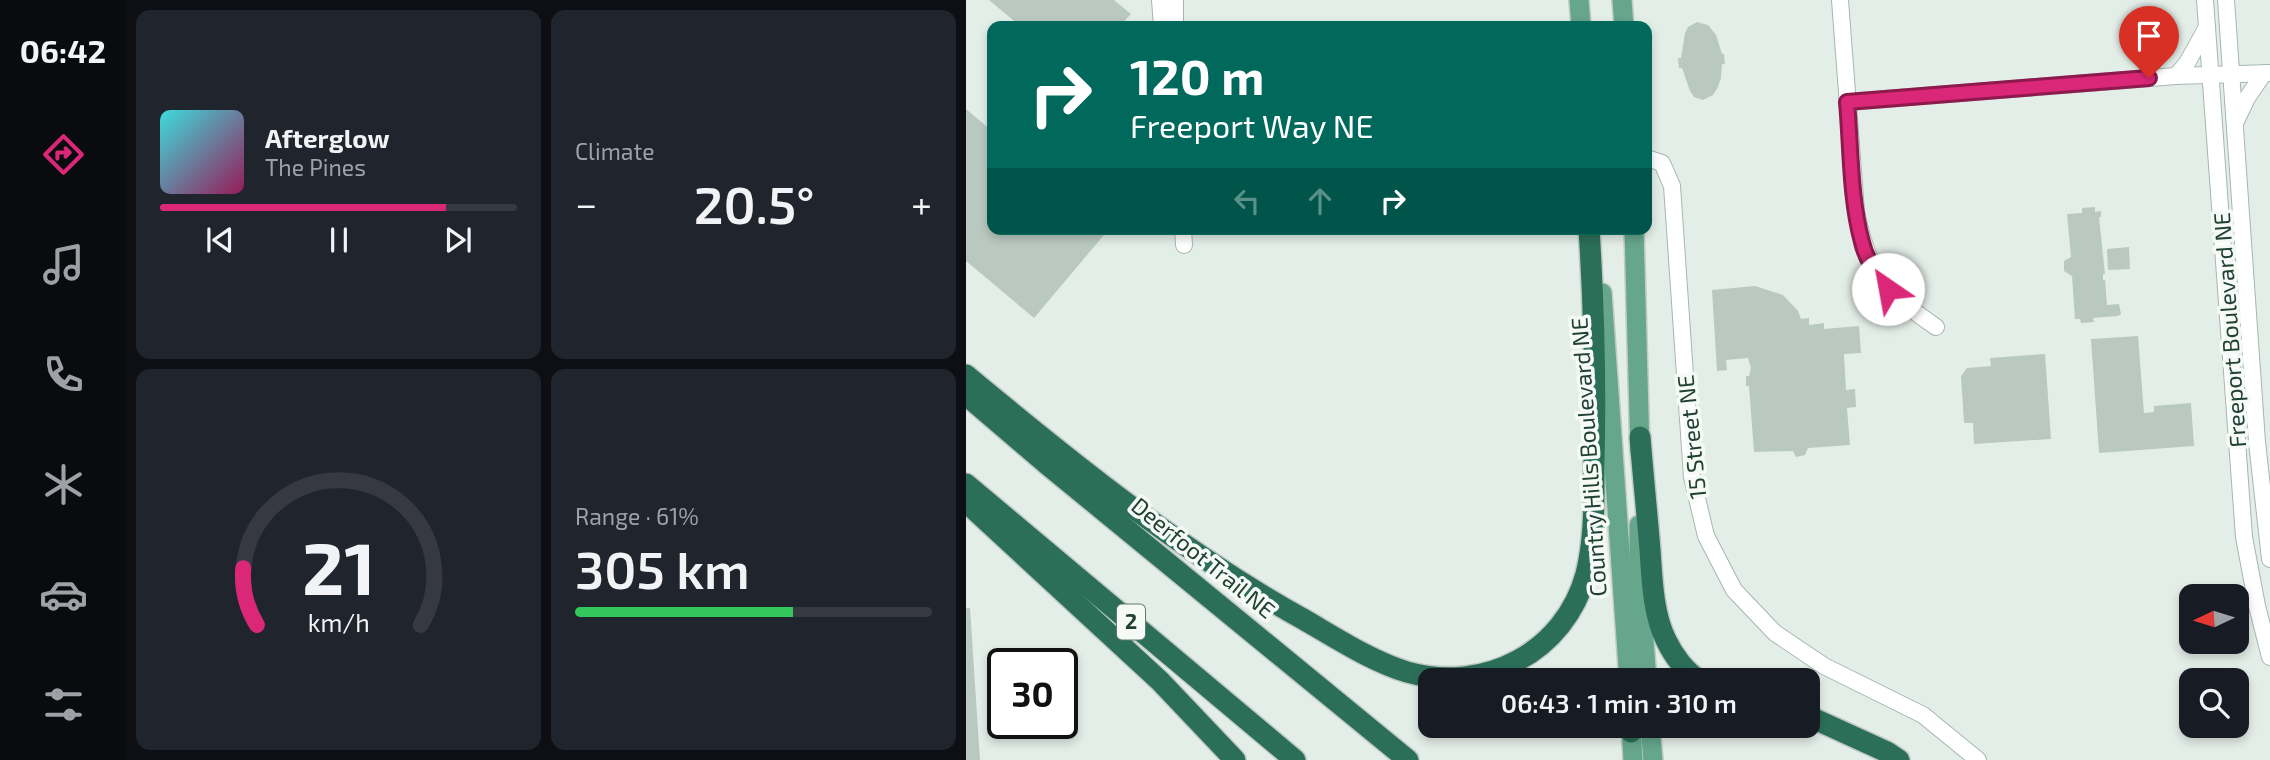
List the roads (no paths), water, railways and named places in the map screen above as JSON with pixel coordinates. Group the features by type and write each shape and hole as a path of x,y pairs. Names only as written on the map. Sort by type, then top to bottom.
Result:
{"highway":[{"path":"966,374 1162,531 1304,620 1405,671 1452,678 1472,677 1494,672 1531,654 1549,639 1575,602 1586,573 1593,513 1595,430 1594,318 1589,235"},
{"name":"Deerfoot Trail NE","path":"966,395 1404,756"},
{"path":"1640,437 1651,569 1659,619 1666,640 1686,668"},
{"name":"2","path":"966,484 1295,760"},
{"path":"966,502 1160,681 1235,760"},
{"path":"1820,721 1899,760"},
{"path":"1820,731 1880,760"}],"main road":[{"path":"1579,0 1581,21"},
{"path":"1622,0 1624,21"},
{"name":"Country Hills Boulevard NE","path":"1597,235 1628,668"},
{"name":"Country Hills Boulevard NE","path":"1634,235 1640,437 1639,573 1646,668"},
{"path":"1633,760 1636,738"},
{"path":"1642,738 1653,760"}],"street":[{"path":"1160,0 1162,21"},
{"path":"1175,0 1175,21"},
{"path":"1840,0 1856,211 1862,243 1872,268 1888,289 1906,306 1936,327"},
{"name":"Freeport Boulevard NE","path":"2205,0 2244,537 2270,657"},
{"name":"Freeport Boulevard NE","path":"2226,0 2256,435 2265,471 2270,559"},
{"path":"2176,76 2187,63 2207,27"},
{"path":"1847,102 2176,76 2267,73"},
{"path":"2235,123 2247,98 2267,73"},
{"name":"15 Street NE","path":"1652,160 1662,163 1672,186 1692,477 1706,536 1734,590 1775,633 1824,666 1923,715 1978,760"},
{"path":"2256,435 2270,447"},
{"path":"2240,474 2265,471"},
{"path":"2241,491 2266,489"}]}
